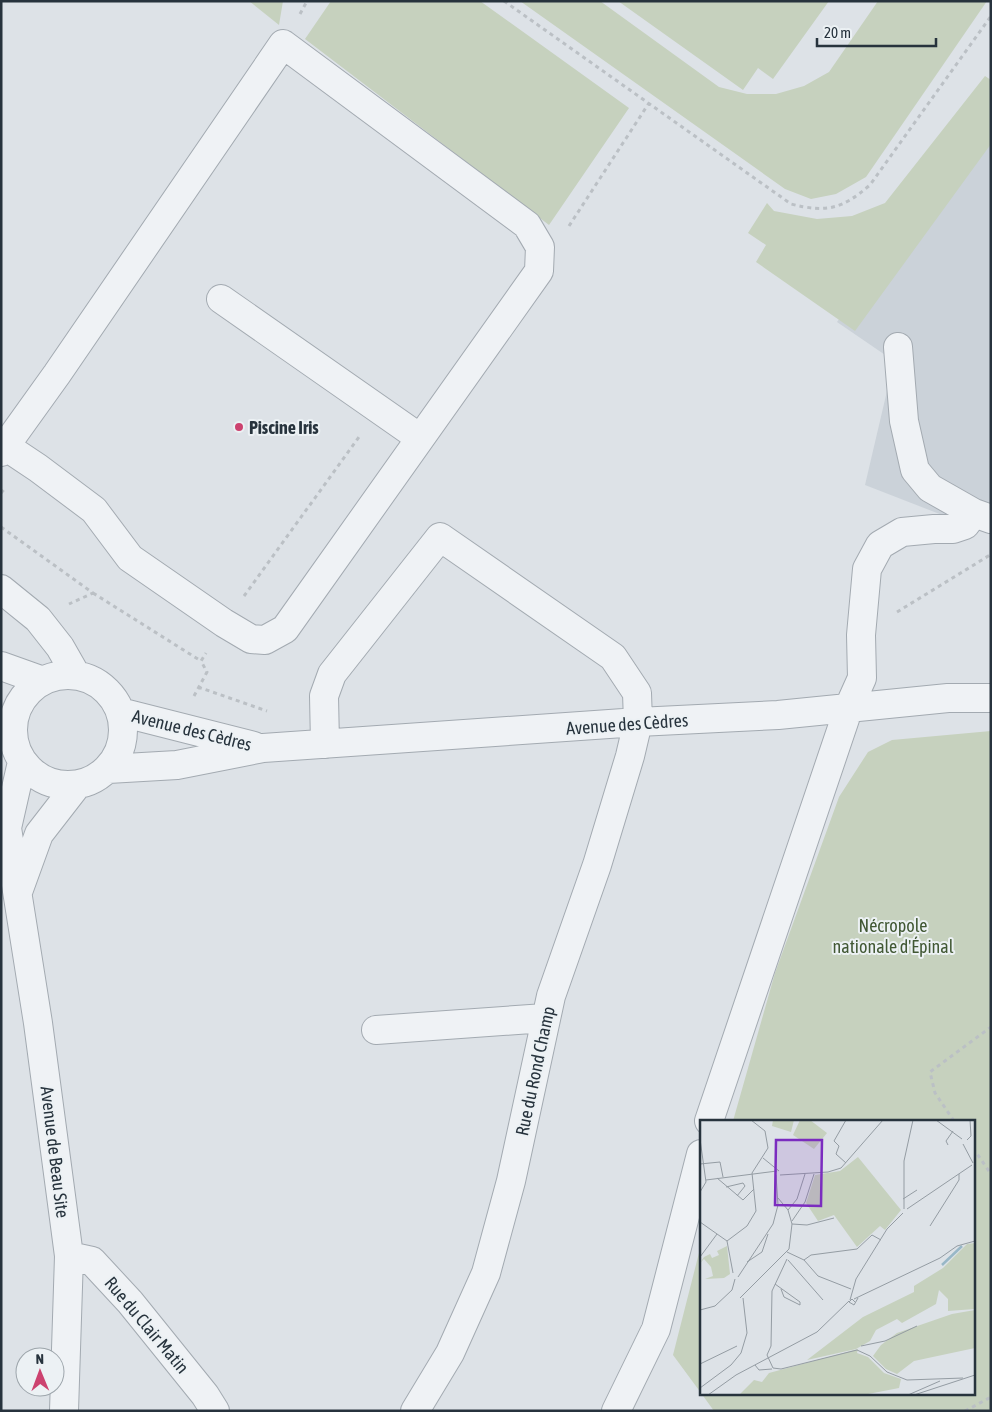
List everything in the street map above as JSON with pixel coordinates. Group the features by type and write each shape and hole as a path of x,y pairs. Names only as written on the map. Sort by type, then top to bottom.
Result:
{"street":[{"path":"283,44 527,225 540,247 538,271 420,438 285,629 265,640 251,639 224,623 130,558 94,510 38,468 3,449 57,374 283,44"},
{"path":"221,299 420,438"},
{"path":"898,347 904,421 915,470 930,488 982,516"},
{"path":"709,1120 849,708 862,678 861,635 867,569 880,545 902,532 934,529 953,530 982,516"},
{"name":"Rue du Rond Champ","path":"325,744 324,696 332,674 440,537 613,658 637,693 638,722 630,756 545,1018 511,1181 486,1273 450,1353 415,1411"},
{"path":"1,589 38,619 60,647 76,676"},
{"path":"1,666 43,681"},
{"path":"59,676 76,676 92,680 106,690 117,704 123,727 122,742 117,756 108,769 94,779 77,785 61,785 46,781 33,773 22,762 7,728 20,702 30,690 43,681 59,676"},
{"name":"Avenue des Cèdres","path":"108,769 177,765 263,748 638,722 778,715 948,698 991,698"},
{"name":"Avenue des Cèdres","path":"120,712 263,748"},
{"name":"Avenue de Beau Site","path":"22,762 7,828 38,1022 68,1256 64,1411"},
{"name":"Avenue de Beau Site","path":"17,896 39,834 77,785"},
{"path":"376,1030 545,1018"},
{"path":"616,1411 656,1328 700,1158"},
{"name":"Rue du Clair Matin","path":"68,1256 92,1260 130,1302 205,1395 215,1411"}],"path":[{"path":"504,1 791,204 810,209 834,208 853,199 870,185 991,16"},
{"path":"540,247 564,235 649,102"},
{"path":"93,593 201,661 224,623 379,410"},
{"path":"861,635 991,555"},
{"path":"953,1120 936,1093 930,1072 991,1027"},
{"path":"974,1149 991,1174"},
{"path":"964,1411 991,1397"}],"shaded area":[{"path":"991,112 991,534 865,485 894,361 837,322"}],"green space":[{"path":"249,1 283,1 279,25"},
{"path":"331,1 480,1 629,108 549,225 305,39"},
{"path":"520,1 600,1 719,87 747,94 776,94 804,86 829,72 878,1 987,1 866,177 836,194 811,199 785,189"},
{"path":"618,1 829,1 773,79 758,68 743,90"},
{"path":"985,76 991,80 991,144 855,331 756,262 766,245 748,233 767,203 774,211 817,219 852,216 885,203"},
{"name":"Nécropole nationale d'Épinal","path":"991,731 991,1411 714,1411 702,1394 974,1394 974,1120 733,1120 775,973 839,797 868,752 892,740"},
{"path":"700,1249 700,1392 673,1355"}],"place":[{"name":"Piscine Iris","path":"239,427"}]}
